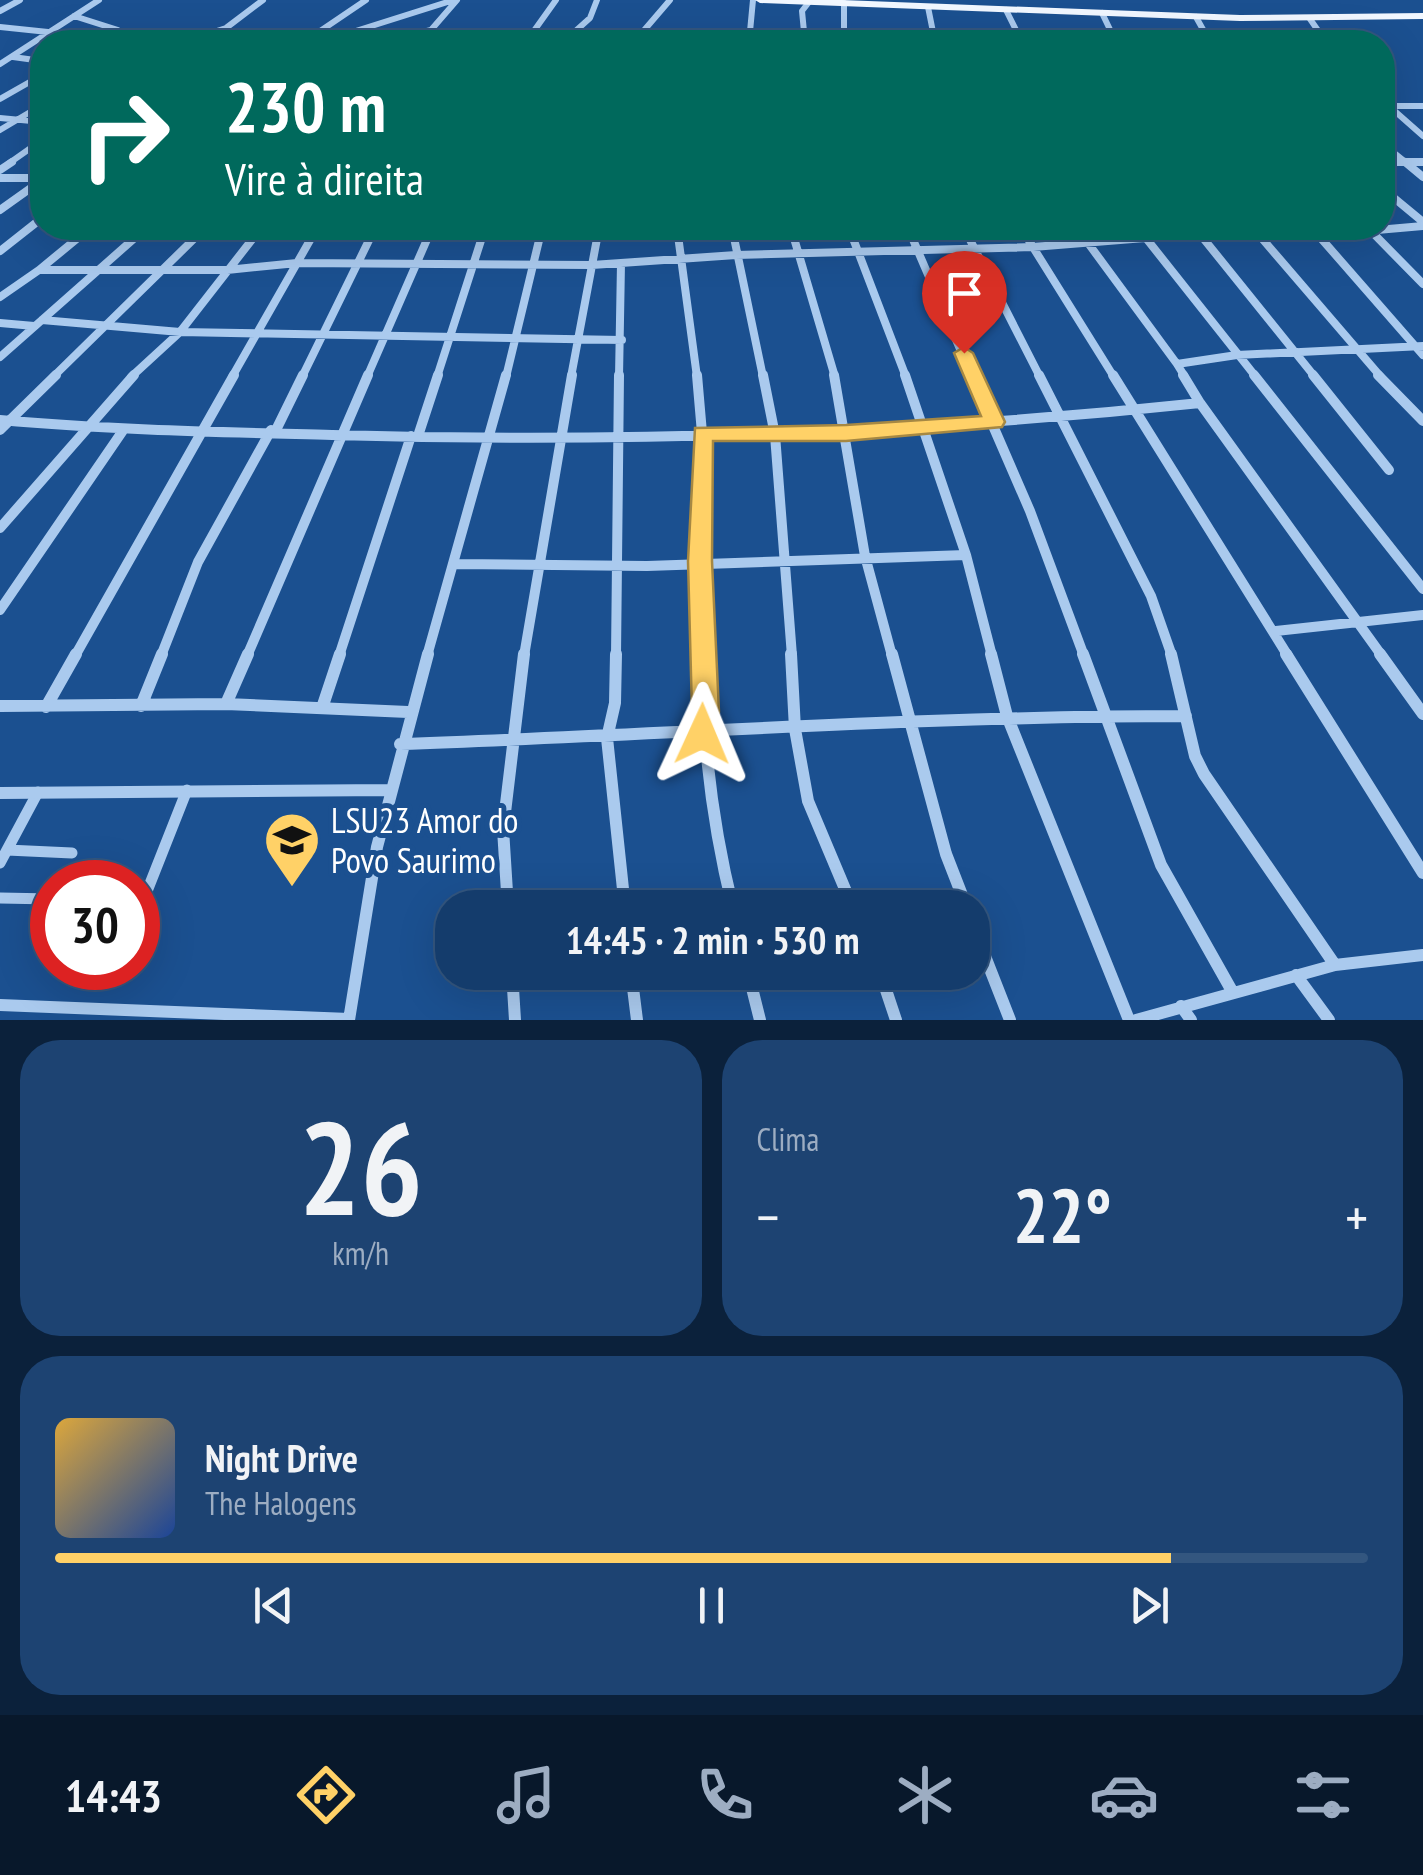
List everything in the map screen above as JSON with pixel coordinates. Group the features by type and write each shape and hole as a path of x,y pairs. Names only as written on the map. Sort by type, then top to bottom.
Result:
{"main road":[{"path":"757,0 1310,20 1423,16"}],"street":[{"path":"0,11 20,0"},
{"path":"52,30 98,0"},
{"path":"220,30 263,0"},
{"path":"322,30 366,0"},
{"path":"360,30 456,0"},
{"path":"431,30 456,0"},
{"path":"535,30 556,0"},
{"path":"577,30 590,18 597,0"},
{"path":"644,30 670,0"},
{"path":"751,30 757,0"},
{"path":"805,30 801,21 809,2"},
{"path":"844,3 844,30"},
{"path":"928,7 933,30"},
{"path":"1006,10 1016,30"},
{"path":"1102,13 1110,30"},
{"path":"74,16 118,30"},
{"path":"1196,17 1203,30"},
{"path":"1310,20 1317,30"},
{"path":"0,27 30,30"},
{"path":"0,64 30,45"},
{"path":"12,57 30,59"},
{"path":"0,99 30,82"},
{"path":"1395,106 1423,106"},
{"path":"0,130 30,112"},
{"path":"1395,113 1423,136"},
{"path":"0,118 30,121"},
{"path":"0,170 30,149"},
{"path":"1395,153 1423,177"},
{"path":"1395,162 1423,162"},
{"path":"0,178 30,179"},
{"path":"0,210 30,188"},
{"path":"1395,199 1423,224"},
{"path":"1395,227 1423,224"},
{"path":"0,250 30,227"},
{"path":"0,298 75,240"},
{"path":"0,357 133,240"},
{"path":"0,430 4,420 193,240"},
{"path":"0,528 115,392 180,332 251,240"},
{"path":"46,707 132,548 205,429 310,240"},
{"path":"141,706 198,562 325,332 369,240"},
{"path":"226,704 428,240"},
{"path":"322,708 481,240"},
{"path":"0,1006 350,1020 357,946 400,744 456,564 539,240"},
{"path":"507,890 503,828 512,738 536,568 596,240"},
{"path":"678,240 694,338 702,433 700,561 706,712 702,734 718,846 729,890"},
{"path":"734,240 759,340 775,435 787,558 795,729 808,801 845,890"},
{"path":"794,240 820,322 846,433 865,556 946,854 960,890"},
{"path":"853,240 925,428 966,555 1007,716 1133,1020 1336,965 1423,955"},
{"path":"913,240 995,422 1161,866 1232,992"},
{"path":"969,240 1151,596 1180,680 1186,716 1204,774 1336,965"},
{"path":"1029,240 1276,631 1423,873"},
{"path":"39,270 102,268 162,272 297,263 592,265 736,255 1033,247 1116,240"},
{"path":"1148,240 1423,590"},
{"path":"1206,240 1388,470"},
{"path":"1264,240 1351,347 1423,421"},
{"path":"1324,240 1423,355"},
{"path":"1379,240 1423,284"},
{"path":"1087,242 1423,714"},
{"path":"621,262 614,703 608,738 623,890"},
{"path":"0,323 102,324 180,332 622,340"},
{"path":"1177,364 1237,355 1419,346"},
{"path":"4,420 85,428 273,430 489,439 702,433 775,435 1062,418 1200,403"},
{"path":"0,610 124,428"},
{"path":"456,564 617,568 700,561 966,555"},
{"path":"1276,631 1423,615"},
{"path":"0,706 226,704 408,712"},
{"path":"400,744 702,734 1007,716 1186,716"},
{"path":"158,860 187,790"},
{"path":"0,793 390,790"},
{"path":"38,792 15,828 3,857 72,853"},
{"path":"0,898 30,899"},
{"path":"990,969 1010,1020"},
{"path":"1296,975 1329,1020"},
{"path":"514,990 516,1020"},
{"path":"633,990 637,1020"},
{"path":"752,990 760,1020"},
{"path":"886,990 896,1020"},
{"path":"1181,1006 1191,1020"}],"place":[{"name":"LSU23 Amor do Povo Saurimo","path":"292,889"}],"route":[{"path":"702,734 706,712 700,561 702,433 846,433 995,422 964,353"}]}
